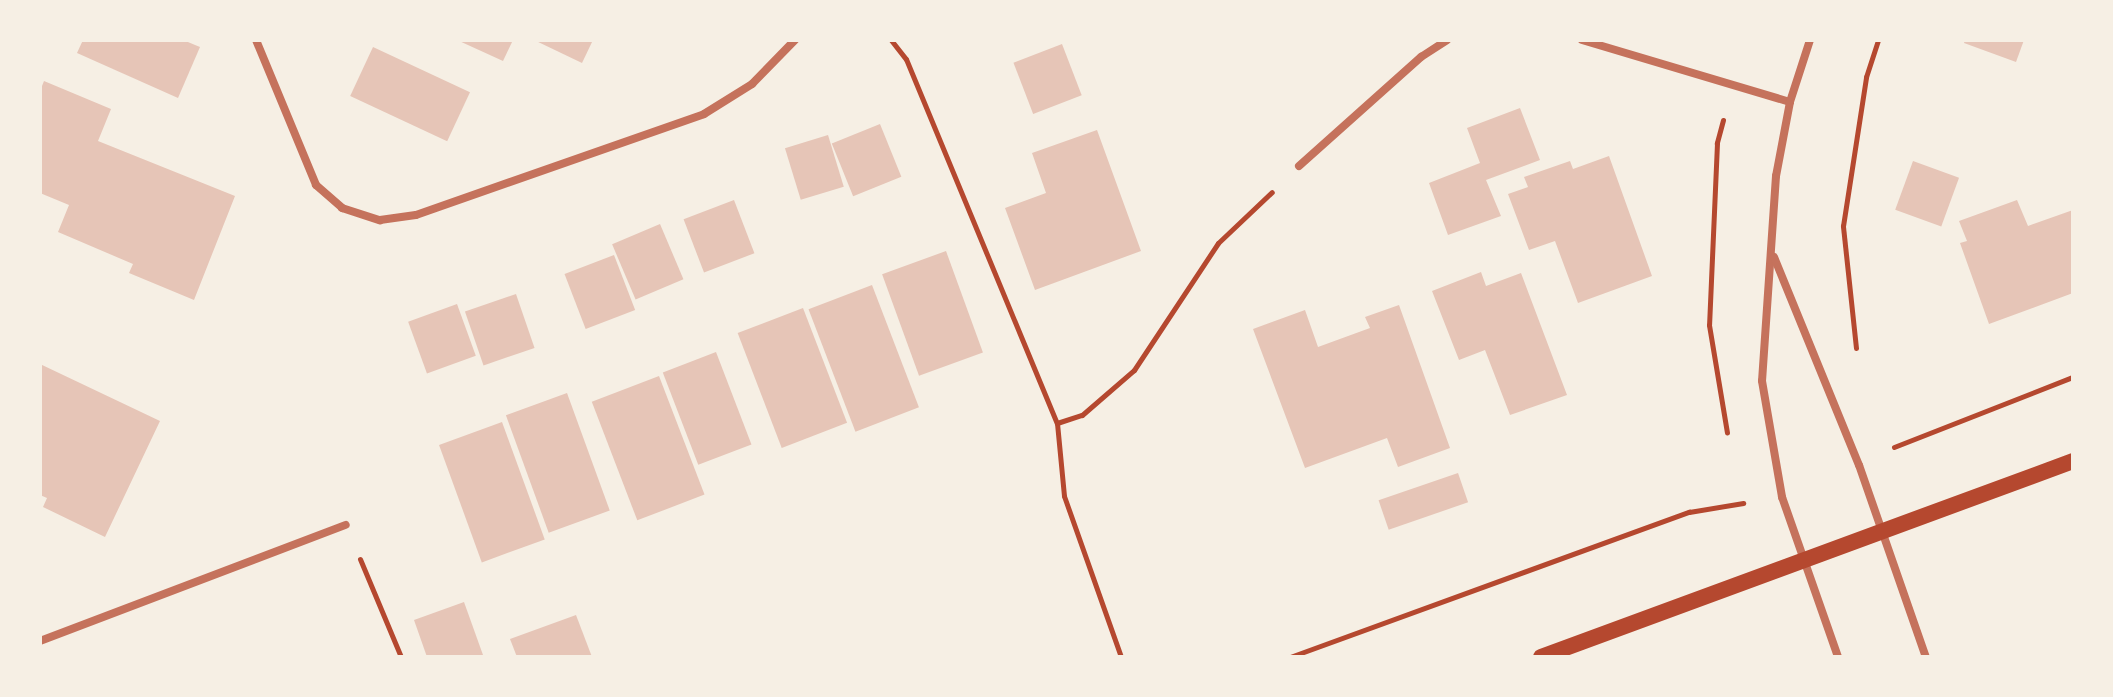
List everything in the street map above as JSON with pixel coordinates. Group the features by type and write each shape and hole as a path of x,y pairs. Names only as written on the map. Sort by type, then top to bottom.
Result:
{"main road":[{"path":"1541,657 2073,461"}],"street":[{"path":"256,40 316,185 342,208 380,220 416,215 704,114 735,97 795,40"},
{"path":"1299,166 1421,57 1447,40"},
{"path":"1582,40 1790,102"},
{"path":"1810,40 1790,102 1776,176 1762,381 1782,497 1838,657"},
{"path":"1772,253 1859,465 1926,657"},
{"path":"40,641 346,525"}],"path":[{"path":"891,40 906,59 1057,423 1064,496 1121,657"},
{"path":"1856,350 1843,226 1866,77 1878,40"},
{"path":"1730,441 1709,325 1717,143 1732,84"},
{"path":"1057,423 1082,415 1134,370 1218,243 1299,166"},
{"path":"1859,465 1895,447 2073,377"},
{"path":"1886,434 1895,447"},
{"path":"1740,487 1744,503"},
{"path":"1290,657 1689,512 1782,497"},
{"path":"346,525 401,657"}],"building":[{"path":"83,40 183,40 200,47 178,98 77,53"},
{"path":"457,40 513,40 503,61"},
{"path":"534,40 593,40 582,63"},
{"path":"1965,40 2024,40 2016,62 1964,43"},
{"path":"1062,44 1082,95 1033,114 1013,63"},
{"path":"373,47 470,92 447,141 350,96"},
{"path":"44,81 111,109 98,141 235,196 194,300 129,273 133,264 58,232 69,205 40,193 40,91"},
{"path":"1520,108 1540,160 1486,180 1501,216 1448,235 1429,183 1480,163 1467,128"},
{"path":"880,124 901,177 853,196 832,143"},
{"path":"1097,130 1141,251 1035,290 1005,208 1046,193 1032,153"},
{"path":"828,135 844,187 801,200 785,148"},
{"path":"1609,156 1652,276 1578,303 1555,241 1529,250 1508,194 1528,187 1524,177 1570,161 1573,169"},
{"path":"1913,161 1959,178 1941,227 1895,210"},
{"path":"734,200 754,253 704,273 684,219"},
{"path":"2017,200 2028,226 2073,210 2073,293 1989,324 1960,243 1967,241 1959,221"},
{"path":"660,224 683,279 636,300 612,244"},
{"path":"946,251 983,352 919,376 882,274"},
{"path":"614,255 635,310 586,329 565,274"},
{"path":"1481,272 1486,286 1521,273 1567,395 1510,415 1485,350 1459,360 1432,291"},
{"path":"872,285 919,407 855,432 809,309"},
{"path":"516,294 535,348 483,365 465,312"},
{"path":"457,304 476,356 427,373 408,322"},
{"path":"1399,305 1450,448 1398,467 1387,438 1305,468 1253,329 1305,310 1318,347 1370,328 1365,317"},
{"path":"803,308 847,423 782,448 738,333"},
{"path":"716,352 751,444 698,465 663,372"},
{"path":"40,364 160,421 105,537 43,507 47,498 40,495"},
{"path":"659,376 705,495 637,520 592,402"},
{"path":"567,393 610,510 549,533 506,415"},
{"path":"502,422 545,539 482,562 439,445"},
{"path":"1458,473 1468,502 1389,530 1379,500"},
{"path":"464,602 483,655 427,657 414,620"},
{"path":"576,615 592,657 517,657 510,639"}]}
